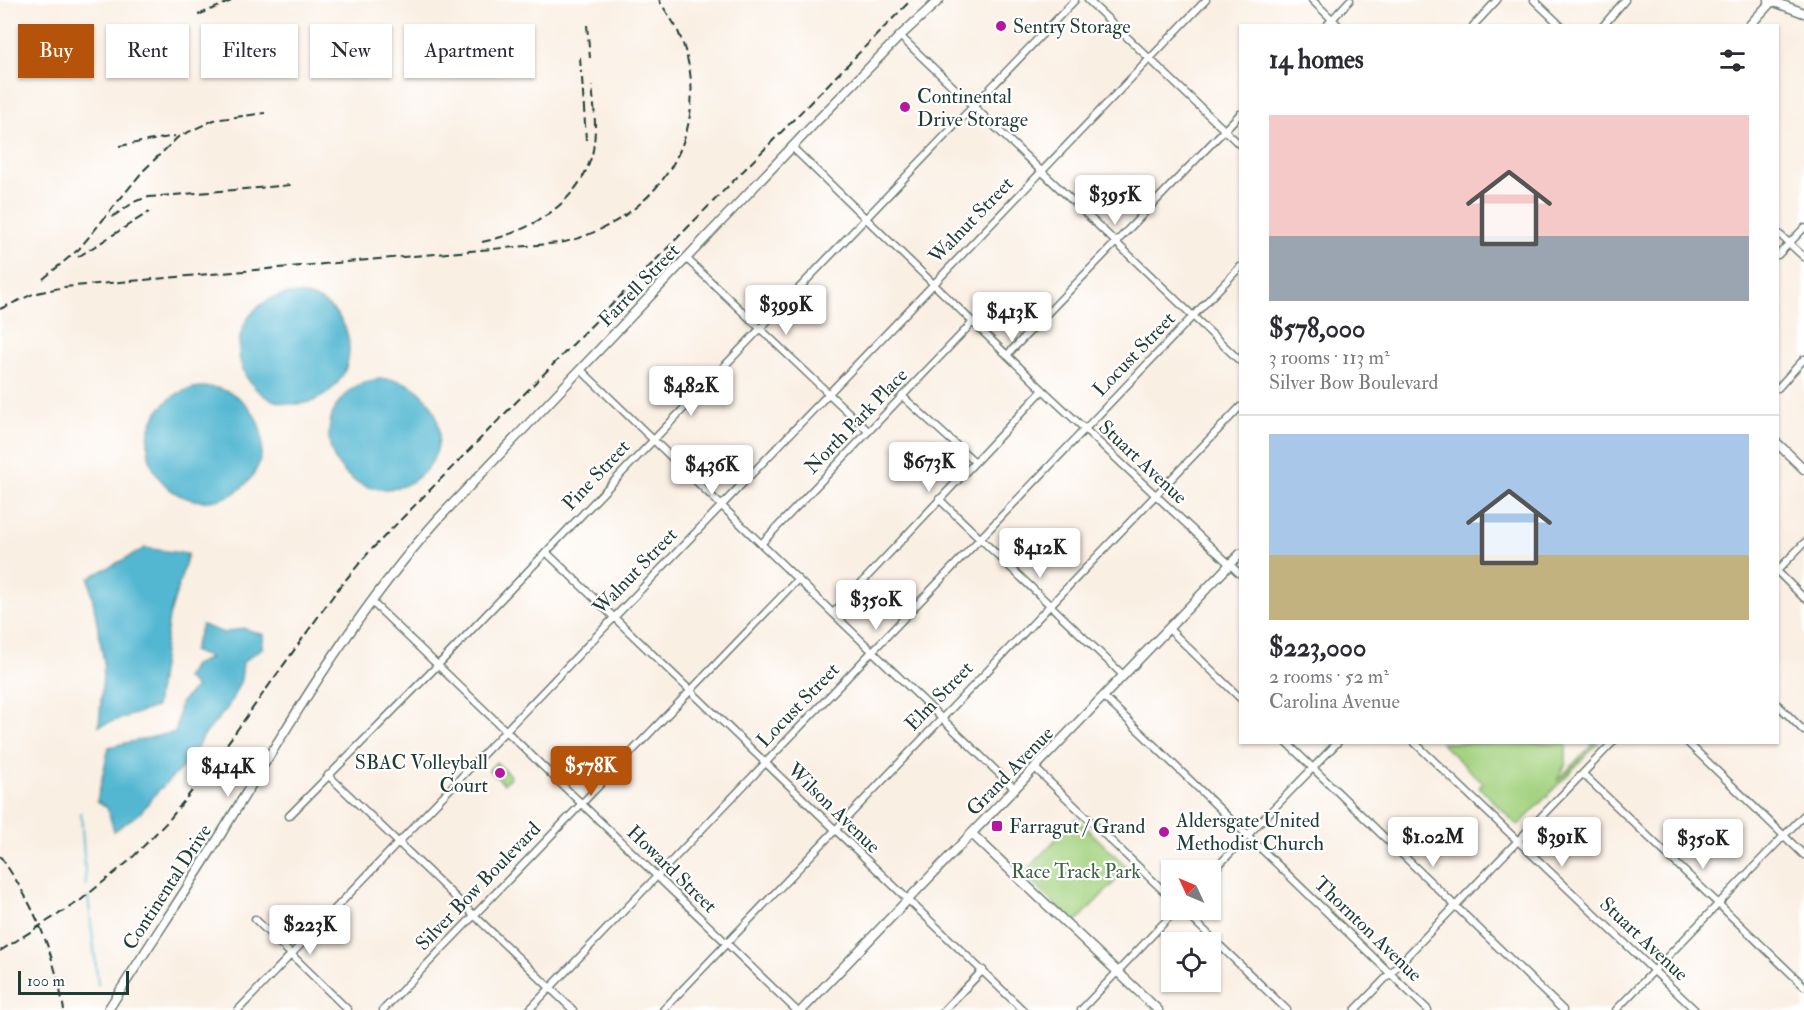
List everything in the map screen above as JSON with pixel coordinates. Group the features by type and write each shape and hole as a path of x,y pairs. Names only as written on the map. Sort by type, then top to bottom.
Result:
{"main road":[{"name":"Farrell Street","path":"370,601 440,517 792,147 900,36 939,0"},
{"path":"1751,24 1770,1 1804,13"},
{"path":"1779,445 1804,469"},
{"name":"Grand Avenue","path":"802,1010 1239,555"},
{"name":"Continental Drive","path":"108,1010 167,922 328,662 370,601"},
{"path":"972,834 1158,1010"}],"street":[{"name":"Pine Street","path":"289,816 546,552 1075,0"},
{"path":"1088,0 1239,144"},
{"name":"Walnut Street","path":"238,1010 1206,0"},
{"path":"1312,0 1337,24"},
{"path":"1328,24 1350,0"},
{"path":"1475,24 1497,0"},
{"path":"1534,0 1559,24"},
{"path":"1605,24 1625,0"},
{"path":"900,36 1239,360"},
{"path":"1007,355 1239,115"},
{"name":"Stuart Avenue","path":"792,147 1043,390 1239,572"},
{"path":"1779,254 1804,228"},
{"path":"1779,234 1804,257"},
{"path":"687,259 868,431"},
{"name":"Locust Street","path":"529,1010 1239,268"},
{"name":"North Park Place","path":"762,543 973,322"},
{"path":"1779,387 1804,359"},
{"path":"581,370 1015,789"},
{"path":"833,613 1043,390"},
{"path":"902,396 975,462"},
{"name":"Elm Street","path":"663,1010 1239,408"},
{"path":"939,500 1124,675"},
{"path":"1779,570 1804,543"},
{"name":"Wilson Avenue","path":"546,552 688,691 1023,1010"},
{"path":"1779,572 1804,598"},
{"name":"Silver Bow Boulevard","path":"383,1010 798,579"},
{"name":"Howard Street","path":"370,601 796,1010"},
{"path":"1169,629 1239,697"},
{"name":"Thornton Avenue","path":"1104,697 1428,1010"},
{"path":"1779,706 1804,731"},
{"path":"1288,744 1563,1010"},
{"path":"1221,862 1336,744"},
{"name":"Stuart Avenue","path":"1415,744 1695,1010"},
{"path":"1355,1010 1611,744"},
{"path":"1689,744 1804,855"},
{"path":"1035,768 1161,888"},
{"path":"1583,774 1804,986"},
{"path":"328,775 573,1010"},
{"path":"1616,1010 1804,815"},
{"path":"255,919 348,1010"},
{"path":"1081,1010 1167,920"},
{"path":"1193,920 1287,1010"},
{"path":"944,1010 983,970"}],"green space":[{"path":"1442,744 1566,744 1566,763 1557,781 1591,744 1597,744 1518,826 1479,787 1483,783"},
{"name":"SBAC Volleyball Court","path":"496,762 511,776 504,784 489,770"},
{"name":"Race Track Park","path":"1076,818 1128,868 1075,923 1023,874"}],"water":[{"path":"294,294 315,298 333,310 345,328 349,349 345,370 333,388 315,400 294,404 273,400 255,388 243,370 239,349 243,328 255,310 273,298"},
{"path":"384,379 405,383 423,395 435,413 439,434 435,455 423,473 405,485 384,489 363,485 345,473 333,455 329,434 333,413 345,395 363,383"},
{"path":"205,387 227,391 245,404 258,422 262,444 258,466 245,484 227,497 205,501 183,497 165,484 152,466 148,444 152,422 165,404 183,391"},
{"path":"145,548 188,554 169,617 156,707 99,726 104,662 89,578"},
{"path":"202,625 224,633 243,628 264,635 262,648 243,662 241,680 228,707 201,739 193,757 157,792 140,813 114,831 107,807 97,801 109,747 176,732 180,703 196,687 186,678 194,665 210,658 193,651"}],"waterway":[{"path":"81,813 86,886"},
{"path":"88,897 98,985"}],"railway":[{"path":"198,15 234,0"},
{"path":"0,309 33,294 64,287 560,243 596,231 627,214 653,191 673,164 686,133 691,99 688,64 676,27 659,0"},
{"path":"0,951 81,900 129,861 169,820 209,769 338,589 369,552 911,0"},
{"path":"587,25 590,58"},
{"path":"580,57 581,73"},
{"path":"582,78 586,140"},
{"path":"482,242 518,231 535,222 551,212 578,185 593,150 595,117 592,85"},
{"path":"43,279 79,249 143,171 178,137 214,120 265,113"},
{"path":"119,146 175,136"},
{"path":"112,217 136,201 149,197 292,185"},
{"path":"78,257 149,212"},
{"path":"0,856 23,893 41,929 60,988 64,1010"}],"place":[{"name":"Sentry Storage","path":"1001,26"},
{"name":"Continental Drive Storage","path":"905,107"},
{"name":"SBAC Volleyball Court","path":"500,773"},
{"name":"Farragut / Grand","path":"997,826"},
{"name":"Aldersgate United Methodist Church","path":"1164,832"}]}
